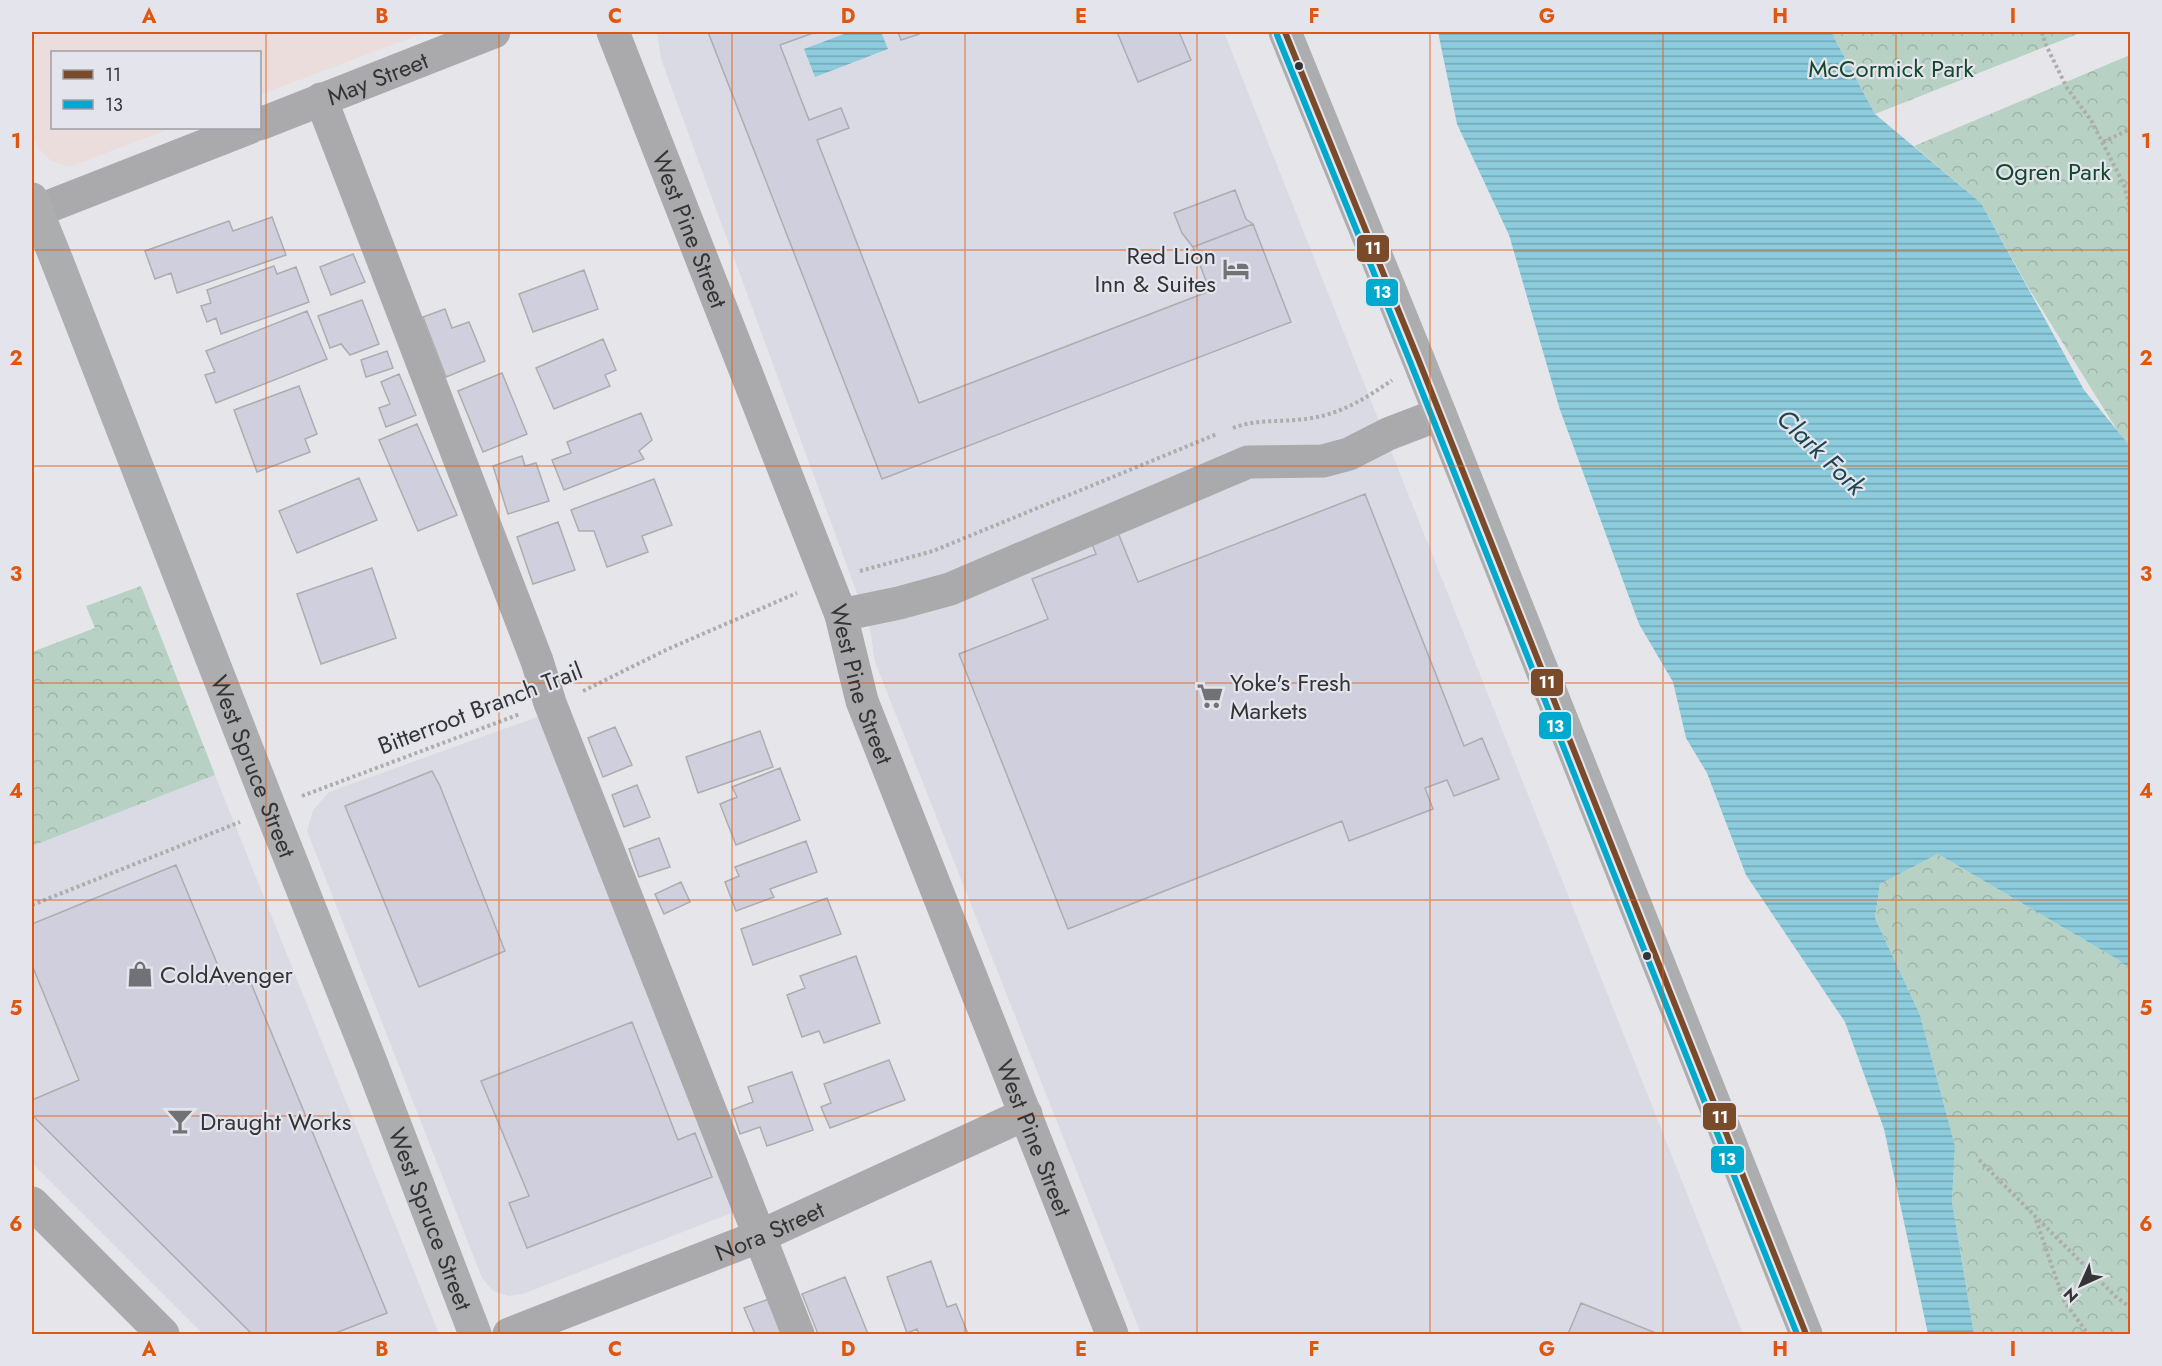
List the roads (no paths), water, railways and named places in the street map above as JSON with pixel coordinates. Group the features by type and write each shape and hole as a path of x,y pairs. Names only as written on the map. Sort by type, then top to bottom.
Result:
{"main road":[{"path":"1285,32 1440,414 1806,1335"},
{"name":"West Spruce Street","path":"33,208 70,294 379,1083 475,1335"}],"street":[{"name":"May Street","path":"261,124 494,32"},
{"name":"West Pine Street","path":"613,32 842,615 862,701 1112,1335"},
{"path":"321,99 537,661 550,703 798,1335"},
{"path":"33,208 246,129"},
{"path":"842,615 950,589 1248,462 1323,461 1349,454 1388,434 1440,414"},
{"name":"Nora Street","path":"509,1335 760,1236 1026,1114"},
{"path":"32,1203 163,1335"}],"water":[{"path":"849,32 881,32 888,49 815,77 804,49"},
{"name":"Clark Fork","path":"1438,32 1831,32 1875,114 1981,203 2084,390 2130,446 2130,969 2117,959 1938,854 1880,884 1875,918 1920,1015 1955,1146 1952,1202 1974,1334 1928,1334 1884,1129 1845,1022 1746,875 1707,773 1686,738 1673,682 1639,624 1560,410 1509,235 1457,124"}],"place":[{"name":"Red Lion Inn & Suites","path":"1236,269"},
{"name":"Yoke's Fresh Markets","path":"1210,696"},
{"name":"ColdAvenger","path":"140,974"},
{"name":"Draught Works","path":"180,1121"}],"park label":[{"name":"McCormick Park","path":"1891,68"},
{"name":"Ogren Park","path":"2053,171"}]}
